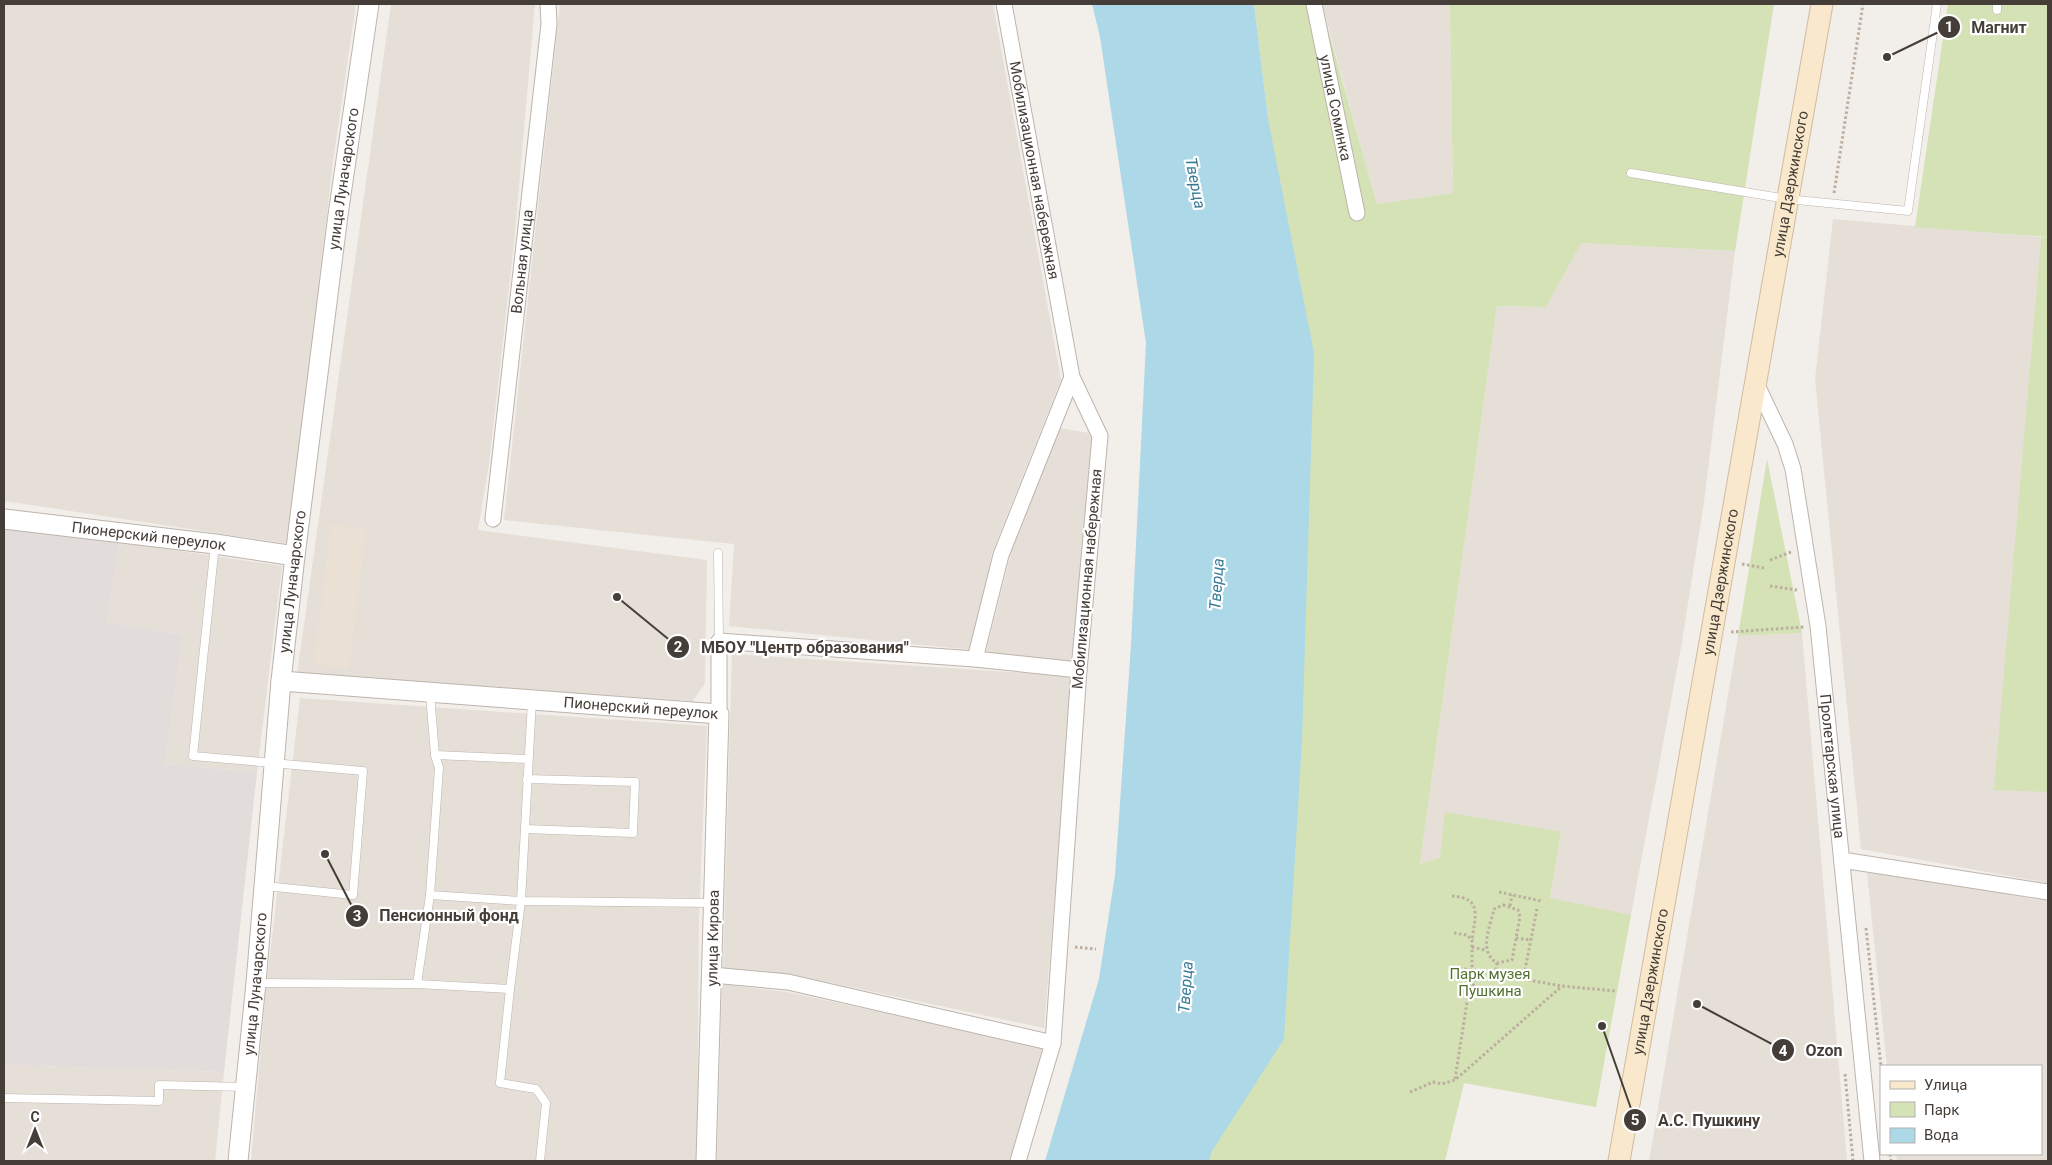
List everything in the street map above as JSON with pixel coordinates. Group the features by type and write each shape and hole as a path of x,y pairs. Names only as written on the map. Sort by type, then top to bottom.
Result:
{"main road":[{"name":"улица Дзержинского","path":"1619,1161 1822,4"}],"street":[{"name":"улица Луначарского","path":"238,1161 256,983 281,681 295,556 338,215 369,4"},
{"name":"Вольная улица","path":"494,519 549,24 548,4"},
{"name":"Мобилизационная набережная","path":"1004,4 1072,377 1100,436 1079,670 1053,1043 1018,1161"},
{"name":"улица Соминка","path":"1314,4 1357,213"},
{"path":"975,659 1001,555 1072,377"},
{"name":"Пролетарская улица","path":"1755,381 1785,444 1797,492 1818,626 1872,1161"},
{"name":"Пионерский переулок","path":"4,519 215,544 295,556"},
{"name":"Пионерский переулок","path":"281,681 718,714 719,641"},
{"path":"719,641 975,659 1079,670"},
{"name":"улица Кирова","path":"706,1161 718,714"},
{"path":"1842,860 2048,892"},
{"path":"712,975 788,982 1053,1043"}],"lane":[{"path":"1630,173 1787,199 1908,210 1937,4"},
{"path":"215,544 193,756 363,771 353,895 264,886"},
{"path":"718,553 719,641"},
{"path":"417,984 430,895 439,768 435,755 430,692"},
{"path":"532,700 521,901 500,1083 536,1089 546,1103 540,1161"},
{"path":"435,755 528,759"},
{"path":"525,830 633,833 634,782 527,779"},
{"path":"430,895 521,901 714,903"},
{"path":"256,983 417,984 510,989"},
{"path":"4,1098 159,1101 159,1085 246,1087"}],"path":[{"path":"1832,203 1863,4"},
{"path":"1770,560 1791,552"},
{"path":"1741,564 1764,568"},
{"path":"1770,586 1799,591"},
{"path":"1728,632 1806,627"},
{"path":"1499,892 1541,901"},
{"path":"1510,906 1512,895"},
{"path":"1452,896 1466,897 1471,900 1475,909 1472,940 1472,972"},
{"path":"1502,905 1510,906 1518,910 1520,916 1512,960 1497,963 1488,958 1485,950 1494,909 1502,905"},
{"path":"1523,980 1537,909"},
{"path":"1866,921 1881,1065"},
{"path":"1454,933 1467,935 1472,940"},
{"path":"1516,938 1531,940"},
{"path":"1060,945 1096,949"},
{"path":"1472,947 1485,950"},
{"path":"1495,975 1497,963"},
{"path":"1459,968 1472,972 1562,986 1615,991"},
{"path":"1455,1080 1467,1002 1478,972"},
{"path":"1410,1092 1433,1082 1442,1084 1455,1080 1562,986"}],"shaded area":[{"path":"4,4 356,4 333,161 290,544 4,501"},
{"path":"391,4 535,4 514,243 489,464 478,530 707,560 705,683 693,701 297,674"},
{"path":"560,4 993,4 1061,380 992,553 973,650 729,626 734,544 504,520"},
{"path":"1322,4 1450,4 1453,193 1377,204"},
{"path":"1833,219 2041,237 1995,789 2048,792 2048,883 1861,849 1815,379"},
{"path":"1580,243 1735,251 1704,502 1682,642 1631,915 1550,899 1561,832 1420,865 1497,306 1546,307"},
{"path":"1058,428 1096,434 1075,662 986,652 1012,549"},
{"path":"4,522 120,542 107,622 183,635 165,764 257,772 224,1072 4,1065"},
{"path":"331,525 366,529 349,669 314,664"},
{"path":"120,542 282,566 257,772 165,764 183,635 107,622"},
{"path":"1802,633 1847,1161 1649,1161 1738,636"},
{"path":"732,654 1073,676 1044,1028 794,975 723,968"},
{"path":"300,698 707,726 699,917 697,1161 251,1161 266,989"},
{"path":"1867,873 1912,875 2032,899 2048,900 2048,1161 1897,1161 1896,1155 2042,1155 2042,1065 1887,1065"},
{"path":"722,984 787,992 1044,1047 1011,1161 717,1161"},
{"path":"4,1065 224,1072 215,1161 4,1161"}],"green space":[{"name":"Парк музея Пушкина","path":"1254,4 1321,4 1377,204 1453,193 1450,4 1774,4 1735,251 1581,243 1546,307 1497,306 1420,864 1440,858 1445,812 1561,832 1550,898 1631,915 1596,1107 1464,1083 1445,1161 1209,1161 1212,1151 1268,119"},
{"path":"1948,4 2048,4 2048,237 1915,227"},
{"path":"2041,237 2048,237 2048,792 1994,790"},
{"path":"1767,459 1802,633 1738,636"}],"water":[{"name":"Тверца","path":"1092,4 1254,4 1268,119 1314,353 1302,741 1284,1039 1212,1151 1209,1161 1045,1161 1099,979 1115,875 1131,645 1146,343 1100,37"}],"place":[{"name":"Магнит","path":"1887,57"},
{"name":"МБОУ \"Центр образования\"","path":"617,597"},
{"name":"Пенсионный фонд","path":"325,854"},
{"name":"Ozon","path":"1697,1004"},
{"name":"А.С. Пушкину","path":"1602,1026"}]}
